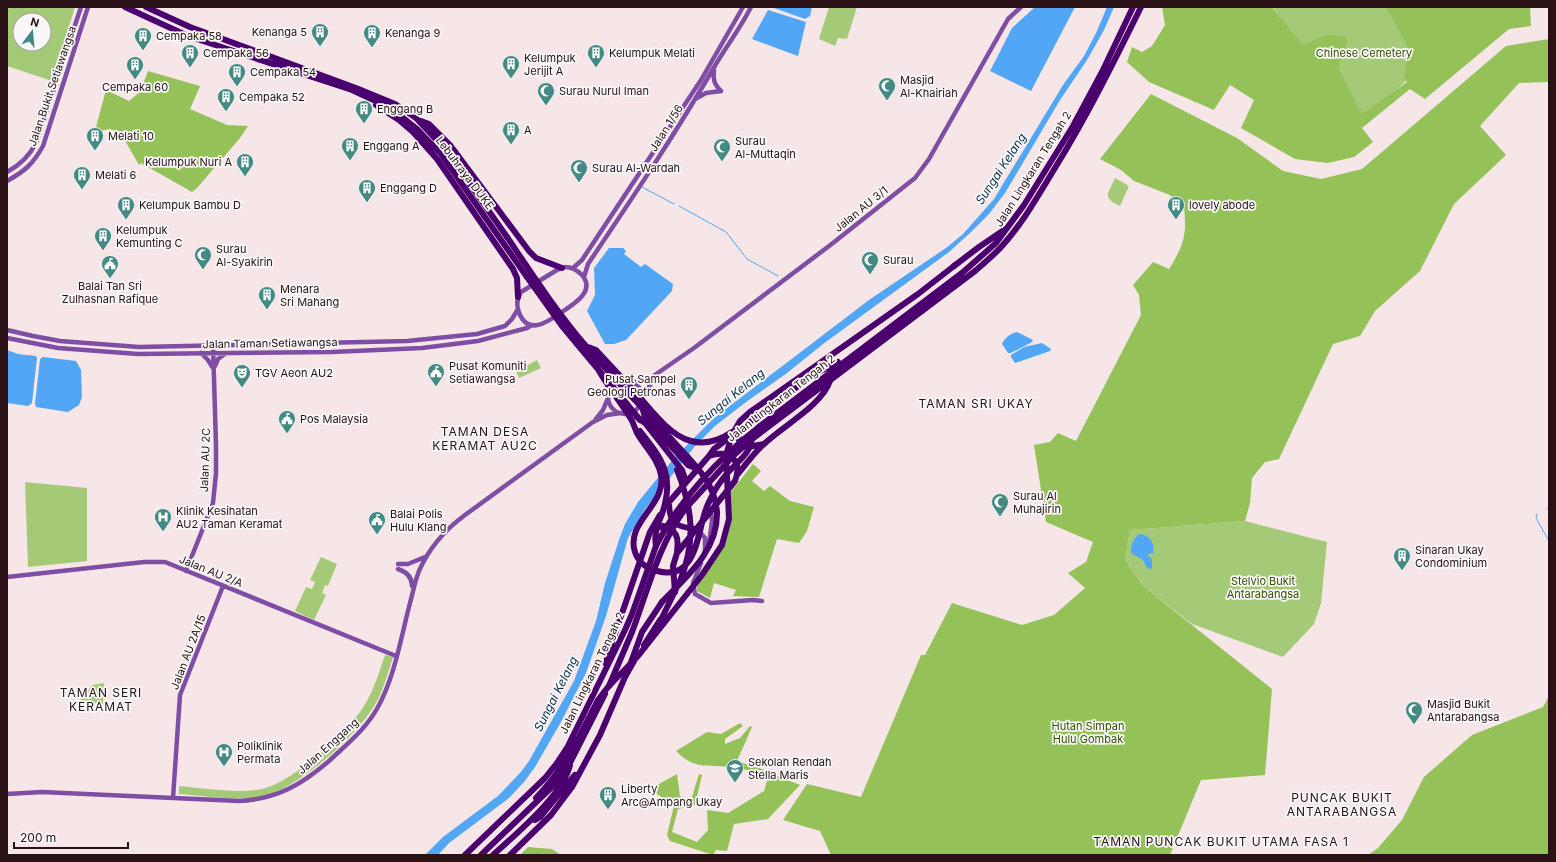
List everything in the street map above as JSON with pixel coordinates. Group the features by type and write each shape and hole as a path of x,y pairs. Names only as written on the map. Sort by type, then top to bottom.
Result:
{"highway":[{"name":"Lebuhraya DUKE","path":"125,7 188,36 352,90 380,103 402,117 429,140 441,154 562,326 599,372"},
{"name":"Lebuhraya DUKE","path":"146,7 190,27 356,88 395,104 416,118 446,150 533,276 566,322 585,345"},
{"name":"Jalan Lingkaran Tengah 2","path":"465,855 545,778 557,764 567,748 604,673 628,631 632,614 656,546 673,516 694,490 729,452 760,426 852,355 972,265 996,243 1009,227 1073,126 1102,72 1133,7"},
{"name":"Jalan Lingkaran Tengah 2","path":"481,855 554,786 571,762 613,677 628,631 661,550 678,519 734,455 752,439 975,270 1002,246 1038,196 1069,145 1108,74 1141,7"},
{"path":"352,90 399,120 413,132 437,159 513,269 517,278 518,297"},
{"path":"416,118 429,124 450,145 529,251 536,258 562,268"},
{"path":"475,855 551,782 566,763 586,721 601,696 638,656 702,575 722,545 728,519 726,455 728,445 740,421 750,412 905,303 979,247 1009,227"},
{"path":"585,345 596,350 664,423 682,438 692,441 713,442 723,438 755,418"},
{"path":"510,855 551,814 572,787 600,734 625,677 642,632 662,602 702,559 709,549 715,534 717,512 715,501 711,488 704,477 585,345"},
{"path":"604,673 608,654 650,532 669,502 714,449 813,375 852,355"},
{"path":"599,372 614,388 671,460 682,483 688,502 691,526 686,566 654,635"},
{"path":"599,372 663,464 666,474 668,493 654,536 656,546"},
{"path":"677,553 735,482 738,474 764,444 818,400 827,389 830,381"},
{"path":"641,401 645,417 688,465 699,468"},
{"path":"623,414 638,417 645,423 682,470 686,482"},
{"path":"632,421 637,433 657,462 662,476 660,491 657,498 636,530 634,541 635,551 642,564 651,569 663,572 677,570 690,559 698,541 706,509 714,491 721,481 748,452 752,439"},
{"path":"741,429 738,438 741,444 748,447 764,444"},
{"path":"708,456 718,453 730,456 735,461 738,474"},
{"path":"669,502 670,517 673,522 679,526 696,528"},
{"path":"625,677 675,594 673,566 677,553 678,538 674,531 663,526 657,527 650,532"},
{"path":"526,826 564,779 568,773 571,762"},
{"path":"493,855 526,826 540,817 563,792 574,776 580,773"}],"main road":[{"name":"Jalan Bukit Setiawangsa","path":"7,172 19,166 26,160 36,143 81,7"},
{"name":"Jalan Bukit Setiawangsa","path":"7,181 29,167 42,146 88,7"},
{"name":"Jalan 1/56","path":"573,268 582,260 666,134 709,66 743,7"},
{"name":"Jalan 1/56","path":"532,325 544,324 579,301 586,290 584,278 588,264 694,101 739,30 751,7"},
{"name":"Jalan AU 3/1","path":"630,382 649,380 689,352 833,243 915,178 930,159 1008,19 1021,7"},
{"path":"694,101 700,95 721,91 716,86 714,81 714,68"},
{"path":"532,325 521,318 518,309 518,297 525,289 562,268 573,268 584,278"},
{"name":"Jalan Taman Setiawangsa","path":"7,330 60,341 139,347 407,341 477,334 505,326 512,320 518,309"},
{"name":"Jalan Taman Setiawangsa","path":"7,338 58,348 130,353 332,352 422,348 478,341 532,325"},
{"name":"Jalan AU 2C","path":"186,571 213,503 216,473 213,345"},
{"path":"201,353 208,360 213,370"},
{"path":"213,370 218,359 228,353"},
{"name":"Jalan AU 3/1","path":"641,401 647,388 657,374"},
{"path":"625,381 630,382 637,387 640,391 641,401 634,411 623,414 612,408 608,398 611,388 615,384 625,381"},
{"name":"Jalan Enggang","path":"593,422 603,410 608,398"},
{"name":"Jalan Enggang","path":"7,794 42,792 253,800 276,794 296,786 321,768 365,727 384,696 418,573 426,556 447,530 458,520 593,422 607,415 623,414"},
{"path":"711,510 710,534 705,554 696,575 694,583 695,594 711,603 753,600 762,601"},
{"path":"696,528 705,538 705,554"},
{"path":"412,594 412,581 410,577 398,566 412,563 426,556"},
{"name":"Jalan AU 2/A","path":"7,577 160,561 396,656"},
{"name":"Jalan AU 2A/15","path":"173,798 180,695 223,586"}],"green space":[{"path":"9,7 75,7 52,81 7,66 7,12"},
{"path":"829,7 857,7 847,39 838,38 835,46 819,39"},
{"path":"1162,7 1272,7 1303,45 1320,37 1330,35 1348,38 1338,68 1362,114 1407,82 1404,75 1409,49 1386,7 1530,7 1531,26 1509,29 1425,99 1410,89 1362,128 1373,142 1354,157 1328,163 1295,159 1241,128 1254,100 1230,85 1214,110 1149,82 1127,62 1132,47 1142,52 1152,46 1165,25"},
{"name":"Chinese Cemetery","path":"1273,7 1388,7 1411,40 1408,79 1360,123 1298,43"},
{"name":"Hutan Simpan Hulu Gombak","path":"1549,39 1549,82 1519,83 1480,126 1506,155 1454,204 1420,271 1375,311 1360,336 1333,344 1279,459 1265,462 1252,478 1250,503 1245,521 1130,530 1125,559 1142,585 1272,689 1265,775 1201,780 1170,855 831,855 820,831 783,820 807,784 861,797 921,655 925,655 952,603 1022,625 1054,615 1085,588 1068,573 1086,562 1093,542 1046,522 1034,445 1050,442 1058,433 1076,441 1141,315 1139,295 1133,285 1153,262 1169,269 1183,240 1185,233 1184,207 1170,195 1134,181 1121,170 1100,159 1151,94 1237,138 1283,171 1321,179 1362,169 1506,46"},
{"path":"148,71 200,86 190,109 227,125 248,126 240,138 192,192 141,163 139,165 120,132 110,129 99,131 96,127 106,90 129,101 140,92"},
{"path":"1115,178 1129,186 1120,206 1112,202 1108,197 1108,193"},
{"path":"537,360 541,368 519,378 516,371"},
{"path":"753,464 761,471 752,481 764,491 770,486 790,501 814,507 807,531 799,543 777,539 759,597 733,596 736,590 714,583 710,598 697,591 697,584 726,541 730,493"},
{"path":"25,482 87,488 87,561 28,567"},
{"name":"Stelvio Bukit Antarabangsa","path":"1245,521 1327,542 1321,603 1314,624 1283,657 1192,624 1142,585 1125,559 1130,530"},
{"path":"321,557 337,564 328,586 325,585 322,593 326,595 314,620 295,611 306,587 312,589 315,582 310,580"},
{"path":"385,655 393,657 380,695 372,709 347,740 313,769 296,781 280,790 255,798 223,798 179,794 179,786 231,791 262,789 275,784 304,766 333,742 356,717 371,694"},
{"path":"104,683 103,704 79,702 92,685"},
{"path":"1549,696 1549,855 1368,855 1378,848 1402,820 1424,777 1472,735 1543,707"},
{"path":"740,723 743,726 725,739 725,744 740,738 750,726 752,727 737,761 768,771 800,785 768,819 734,824 727,851 716,850 713,855 670,841 667,835 674,806 650,789 677,774 680,796 686,800 692,797 699,774 702,775 695,805 678,809 672,832 697,842 708,830 707,810 728,813 764,791 769,774 732,767 696,764 690,762 676,751 707,732 721,734"},
{"path":"528,847 552,849 561,855 520,855"}],"water":[{"path":"771,7 812,7 810,16 805,19"},
{"path":"1035,7 1075,7 1031,91 990,71 1012,28"},
{"path":"1107,7 1114,7 1104,30 1087,60 1060,100 1005,193 989,214 949,252 746,402 715,426 696,445 646,508 628,538 606,616 586,673 561,722 535,767 524,782 509,798 449,843 438,855 425,855 443,837 498,796 521,772 529,761 574,681 596,621 605,583 620,537 625,524 638,502 675,457 714,418 869,300 946,248 963,234 994,199 1063,85 1084,56"},
{"path":"768,10 806,22 798,56 752,39"},
{"path":"609,248 623,248 626,251 624,254 641,267 645,264 673,284 672,291 626,340 614,344 605,344 587,311 595,295 594,268"},
{"path":"1017,332 1033,340 1032,342 1011,353 1008,353 1002,344 1008,336"},
{"path":"1042,343 1051,349 1050,351 1015,363 1011,357 1011,355 1024,347"},
{"path":"7,350 18,354 36,356 37,358 32,403 28,406 7,403"},
{"path":"43,357 76,361 81,370 82,397 79,405 68,412 36,407 35,404 40,359"},
{"path":"1139,534 1147,536 1153,543 1153,554 1149,553 1148,556 1152,559 1152,569 1147,568 1143,560 1131,553 1133,542"}],"waterway":[{"path":"642,187 674,204"},
{"path":"679,206 726,232 747,259 778,276"},
{"path":"1537,514 1536,518 1549,541"}],"place":[{"name":"Kenanga 5","path":"320,47"},
{"name":"Kenanga 9","path":"372,48"},
{"name":"Cempaka 58","path":"143,51"},
{"name":"Cempaka 56","path":"190,68"},
{"name":"Kelumpuk Melati","path":"596,68"},
{"name":"Kelumpuk Jerijit A","path":"511,79"},
{"name":"Cempaka 60","path":"135,80"},
{"name":"Cempaka 54","path":"237,87"},
{"name":"Masjid Al-Khairiah","path":"887,101"},
{"name":"Surau Nurul Iman","path":"546,106"},
{"name":"Cempaka 52","path":"226,112"},
{"name":"Enggang B","path":"364,124"},
{"name":"A","path":"511,145"},
{"name":"Melati 10","path":"95,151"},
{"name":"Enggang A","path":"350,161"},
{"name":"Surau Al-Muttaqin","path":"722,162"},
{"name":"Kelumpuk Nuri A","path":"245,177"},
{"name":"Surau Al-Wardah","path":"579,183"},
{"name":"Melati 6","path":"82,190"},
{"name":"Enggang D","path":"367,203"},
{"name":"Kelumpuk Bambu D","path":"126,220"},
{"name":"lovely abode","path":"1176,220"},
{"name":"Kelumpuk Kemunting C","path":"103,251"},
{"name":"Surau Al-Syakirin","path":"203,270"},
{"name":"Surau","path":"870,275"},
{"name":"Balai Tan Sri Zulhasnan Rafique","path":"110,279"},
{"name":"Menara Sri Mahang","path":"267,310"},
{"name":"Pusat Komuniti Setiawangsa","path":"436,387"},
{"name":"TGV Aeon AU2","path":"242,388"},
{"name":"Pusat Sampel Geologi Petronas","path":"689,400"},
{"name":"Pos Malaysia","path":"287,434"},
{"name":"Surau Al Muhajirin","path":"1000,517"},
{"name":"Klinik Kesihatan AU2 Taman Keramat","path":"163,532"},
{"name":"Balai Polis Hulu Klang","path":"377,535"},
{"name":"Sinaran Ukay Condominium","path":"1402,571"},
{"name":"Masjid Bukit Antarabangsa","path":"1414,725"},
{"name":"Poliklinik Permata","path":"224,767"},
{"name":"Sekolah Rendah Stella Maris","path":"735,783"},
{"name":"Liberty Arc@Ampang Ukay","path":"608,810"}],"district":[{"name":"TAMAN SRI UKAY","path":"976,404"},
{"name":"TAMAN DESA KERAMAT AU2C","path":"485,439"},
{"name":"TAMAN SERI KERAMAT","path":"101,700"},
{"name":"PUNCAK BUKIT ANTARABANGSA","path":"1342,805"},
{"name":"TAMAN PUNCAK BUKIT UTAMA FASA 1","path":"1221,842"}],"water label":[{"name":"Sungai Kelang","path":"1001,169"},
{"name":"Sungai Kelang","path":"731,397"},
{"name":"Sungai Kelang","path":"556,694"}]}
